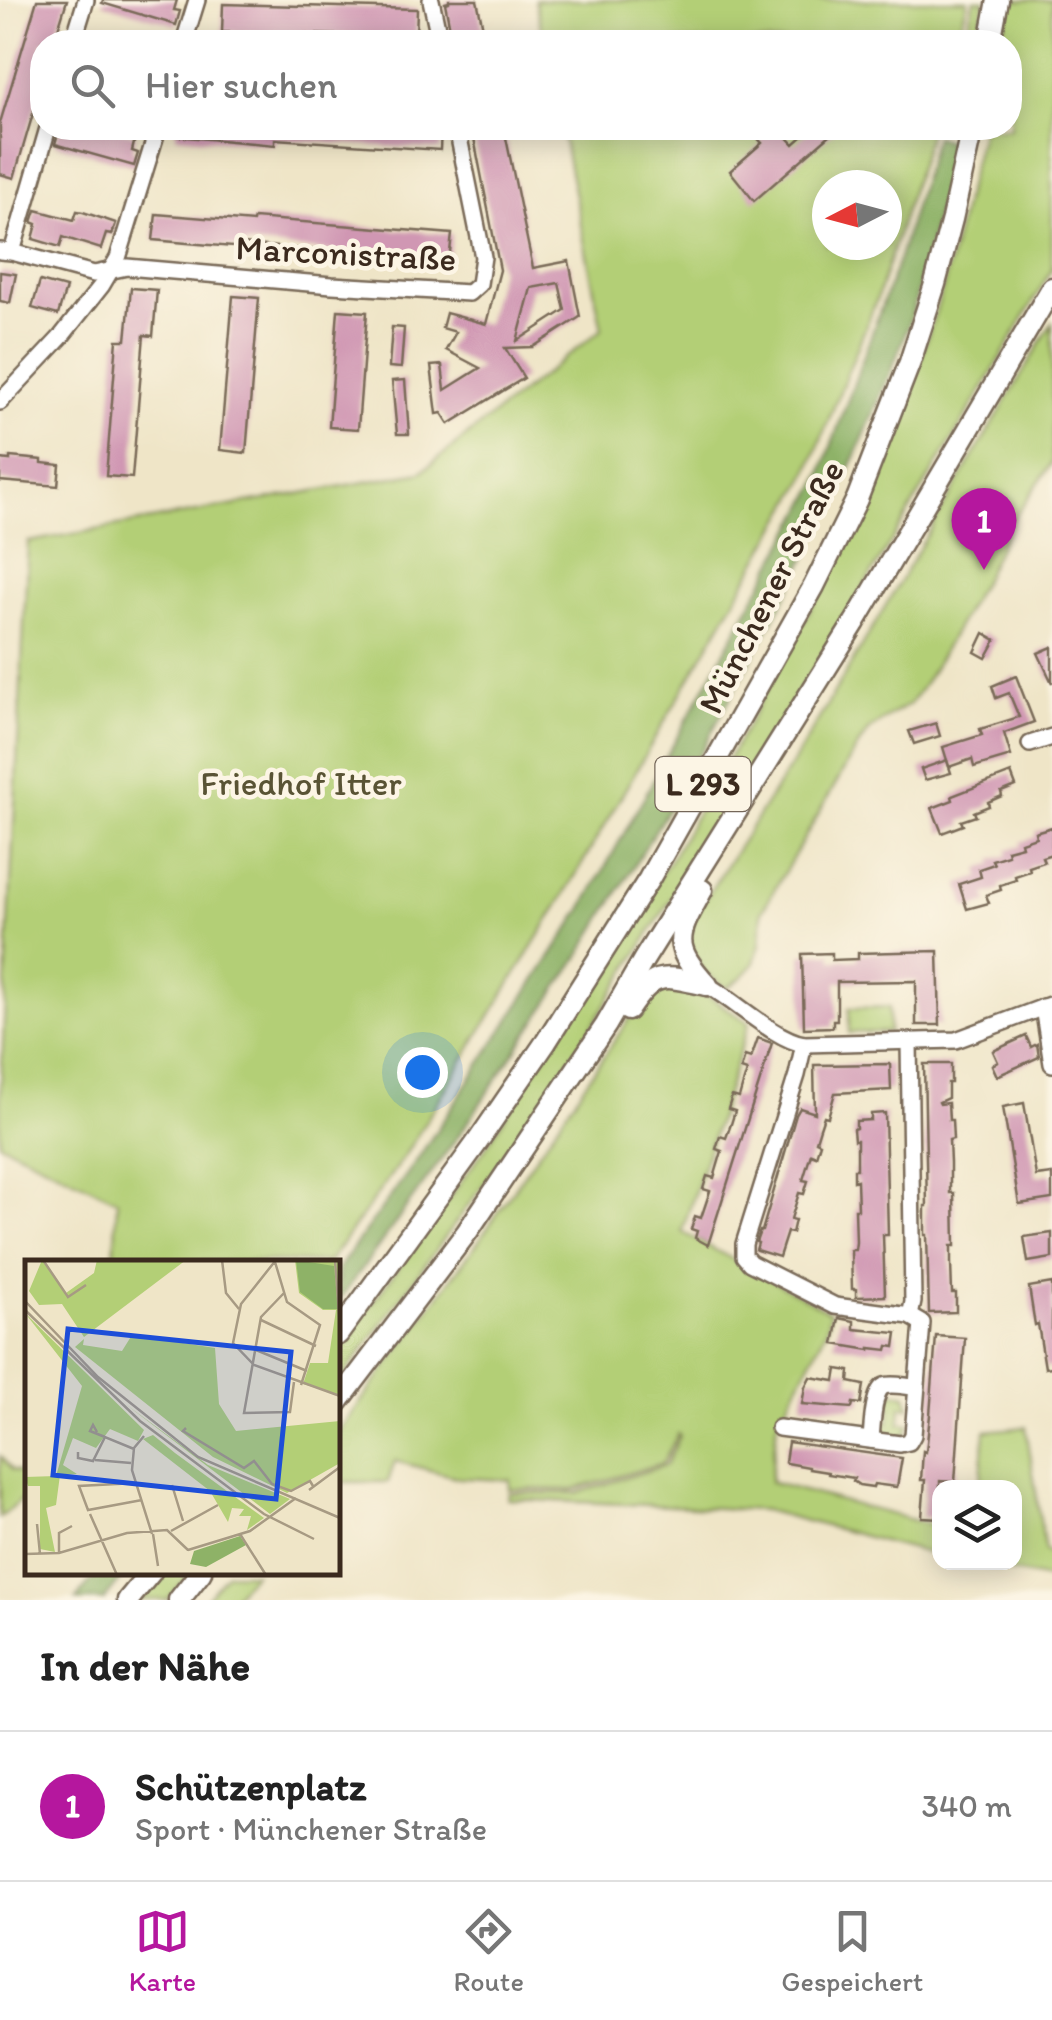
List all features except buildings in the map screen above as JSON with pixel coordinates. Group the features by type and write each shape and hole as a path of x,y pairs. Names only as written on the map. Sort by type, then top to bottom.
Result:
{"main road":[{"path":"992,30 998,0"},
{"name":"Münchener Straße","path":"340,1331 476,1144 586,980 650,879 814,586 857,500 910,362 944,252 969,140"},
{"name":"L 293","path":"340,1399 467,1232 606,1025 856,622 1052,288"},
{"path":"706,860 702,890 684,924 681,948 707,985"},
{"path":"606,1025 622,1018 643,989 660,978 677,977 707,985"},
{"path":"128,1600 149,1575"},
{"path":"179,1600 199,1575"}],"street":[{"path":"77,30 86,0"},
{"path":"187,30 196,0"},
{"path":"431,0 437,30"},
{"path":"44,140 6,252 94,274 110,272"},
{"path":"0,402 60,338 110,272 118,258 154,140"},
{"name":"Marconistraße","path":"110,272 127,267 332,286 468,293 479,284 483,257 459,140"},
{"path":"1030,744 1052,737"},
{"path":"707,985 787,1039 804,1044 964,1039 1048,1005 1052,1064"},
{"path":"908,1042 913,1302 910,1316"},
{"path":"779,1428 909,1442 913,1435 922,1323 910,1316 836,1306 750,1264 744,1256 744,1244 804,1044"},
{"path":"871,1440 880,1388 916,1388"}],"green space":[{"path":"535,0 968,0 960,30 541,30"},
{"path":"974,0 985,0 979,30 967,30"},
{"path":"1010,0 1052,0 1052,269 847,615 588,1033 502,1159 340,1381 340,1346 486,1147 670,860 865,509 944,285 979,140 1022,140 1022,30 1004,30"},
{"name":"Friedhof Itter","path":"563,140 927,140 902,220 902,170 812,170 812,260 889,260 806,477 560,902 405,1155 330,1260 114,1260 117,1200 0,1143 28,542 421,472 602,329"},
{"path":"934,140 944,140 954,144 912,315 856,455 797,576 684,783 580,955 461,1132 340,1299 340,1266 415,1163 581,911 818,483 898,260 902,260 902,248"},
{"path":"1052,323 1052,463 1010,524 983,581 926,681 910,704 868,731 856,749 762,911 760,945 753,965 727,988 703,972 689,944 694,916 800,751"},
{"path":"675,986 702,992 749,1023 682,1232 830,1312 826,1331 777,1425 770,1482 932,1525 932,1554 764,1510 508,1499 509,1493 577,1493 666,1465 678,1434 663,1463 573,1490 509,1489 510,1480 460,1478 395,1461 388,1482 340,1482 340,1430 478,1242 638,1006 661,988"},
{"path":"889,1007 889,1032 849,1033 849,1008"},
{"path":"894,1392 906,1395 910,1407 901,1407 900,1423 909,1424 907,1433 899,1437 883,1434 879,1426 880,1421 889,1422 891,1406 882,1404 885,1396"},
{"path":"1026,1427 1045,1551 1052,1553 1052,1580 1004,1570 1022,1570 1022,1480 981,1480 985,1431"},
{"path":"0,1456 12,1470 25,1474 25,1497 0,1518"},
{"path":"96,1575 124,1575 104,1600 75,1600"},
{"path":"160,1575 188,1575 167,1600 140,1600"},
{"path":"225,1575 252,1575 230,1600 204,1600"}],"place":[{"name":"Schützenplatz","path":"984,570"}]}
